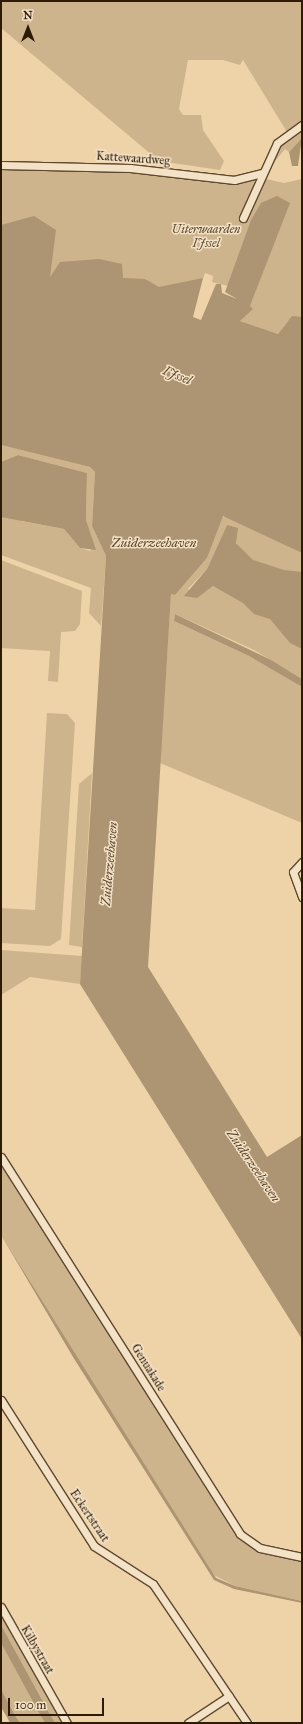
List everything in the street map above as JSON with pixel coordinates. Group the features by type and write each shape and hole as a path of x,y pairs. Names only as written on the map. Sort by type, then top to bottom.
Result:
{"street":[{"path":"243,218 262,173 277,143 302,125"},
{"name":"Kattewaardweg","path":"1,165 130,168 234,180 262,173"},
{"path":"302,862 293,872 302,897"},
{"name":"Genuakade","path":"1,1157 240,1534 260,1548 302,1557"},
{"name":"Eckertstraat","path":"2,1402 94,1546 152,1584 247,1723"},
{"name":"Kilbystraat","path":"1,1607 67,1723"},
{"path":"188,1723 229,1696"}],"green space":[{"path":"1,1 302,1 302,122 287,132 243,60 240,65 223,60 188,60 179,109 183,115 201,115 203,130 224,161 220,170 159,161 1,28"},
{"path":"302,128 302,138 289,152 285,149 272,165 269,164 278,147"},
{"name":"Uiterwaarden IJssel","path":"1,168 140,171 241,181 255,179 256,182 262,178 284,183 302,179 302,364 288,321 278,334 240,321 250,306 279,229 231,276 228,286 212,282 213,276 205,273 189,319 1,270"},
{"path":"1,445 90,467 95,472 92,526 106,556 101,626 89,613 91,588 1,555 1,471 21,521 64,529 80,548 91,551 86,520 87,473 18,455 1,462"},
{"path":"227,516 302,553 302,679 254,650 175,614 174,621 249,656 302,687 302,823 160,763 171,594 175,595 207,558 220,518","holes":["227,525 241,551 240,600 213,586 196,598 188,589 207,569"]},
{"path":"1,560 82,591 80,624 75,631 61,632 58,682 48,681 50,651 1,648"},
{"path":"47,713 67,714 75,723 61,939 50,946 1,943 1,908 35,910"},
{"path":"92,773 82,947 69,945 79,784"},
{"path":"1,950 82,956 80,984 30,977 1,995"},
{"path":"1,1163 234,1533 256,1550 302,1561 302,1601 235,1586 214,1575 1,1235"},
{"path":"1,1609 64,1723 55,1723 1,1625"},
{"path":"1,1643 45,1723 20,1723 1,1689"}],"water":[{"path":"302,138 298,166 292,166 289,152"},
{"path":"277,196 290,203 250,306 253,309 240,321 278,334 292,316 302,317 302,553 223,516 207,558 175,595 171,594 148,967 267,1157 302,1135 302,1339 80,984 106,556 92,526 95,472 90,467 1,445 1,225 34,216 56,230 50,277 60,262 99,259 122,264 123,278 145,279 159,287 203,278 193,317 201,320 216,284 221,284 222,293 237,299 225,292 251,220 261,203"},
{"path":"18,455 87,473 86,520 96,550 80,548 64,529 1,517 1,462"},
{"path":"227,525 238,528 236,543 253,560 284,570 302,572 302,649 290,643 270,619 254,614 243,603 213,586 197,598 184,596 207,569"},
{"path":"175,614 271,660 302,679 302,687 249,656 174,621"},
{"path":"1,1235 216,1578 235,1586 302,1601 302,1603 234,1589 214,1580 73,1357"},
{"path":"1,1625 55,1723 45,1723 39,1713 1,1643"},
{"path":"1,1689 20,1723 10,1723 1,1707"}],"water label":[{"name":"IJssel","path":"177,376"},
{"name":"Zuiderzeehaven","path":"154,543"},
{"name":"Zuiderzeehaven","path":"110,864"},
{"name":"Zuiderzeehaven","path":"253,1166"}]}
